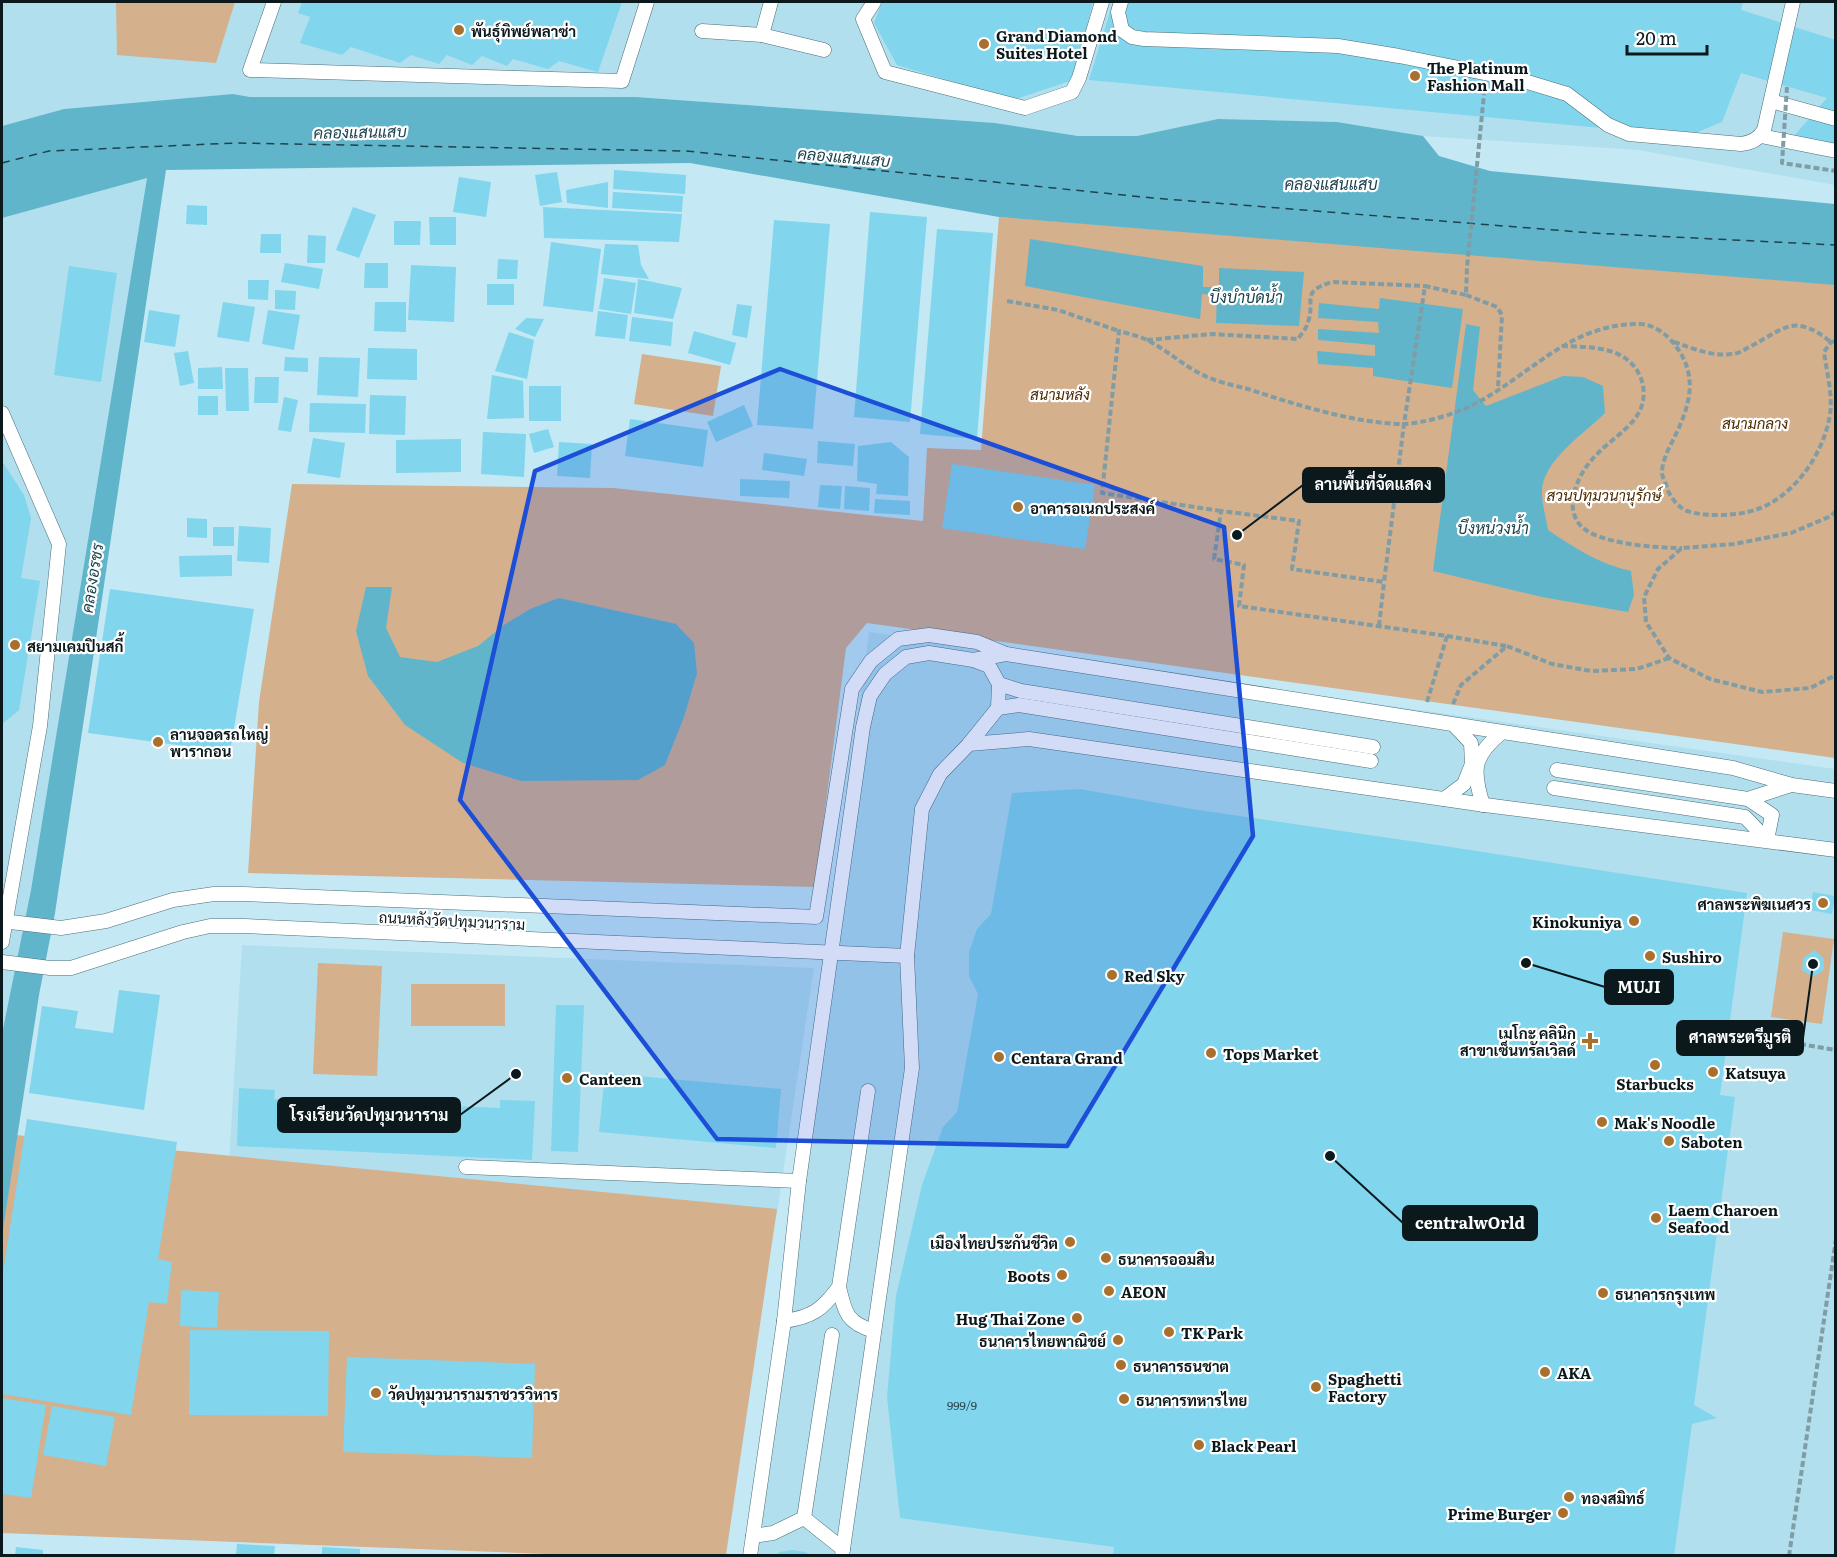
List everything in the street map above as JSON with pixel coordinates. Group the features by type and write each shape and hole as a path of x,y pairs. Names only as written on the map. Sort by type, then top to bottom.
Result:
{"lane":[{"path":"274,2 250,70 622,81 647,2"},
{"path":"762,34 771,2"},
{"path":"874,2 863,19 885,72 1025,108 1072,92 1079,78 1102,2"},
{"path":"1121,2 1118,12 1122,30 1132,37 1338,46 1524,81 1567,94 1608,125 1629,134 1742,144 1757,138 1836,151"},
{"path":"1757,138 1766,124 1793,2"},
{"path":"702,31 762,34 824,50"},
{"path":"1771,101 1836,119"},
{"path":"2,413 59,544 40,726 3,922 2,942"},
{"name":"ถนนหลังวัดปทุมวนาราม","path":"3,922 57,928 106,921 173,900 214,894 322,896 816,917 852,689 871,661 898,639 929,635 977,642 1006,654"},
{"path":"750,1556 784,1322 799,1180 863,727 870,696 885,674 906,657 929,654 973,660 989,666 999,684 998,708 969,744 940,774 922,809 907,956 912,1068 843,1552"},
{"path":"973,660 1006,654 1733,768 1792,785 1836,791"},
{"path":"999,684 1021,691 1373,747"},
{"path":"998,708 1019,705 1371,761"},
{"path":"1444,799 1464,784 1472,764 1471,743 1449,724"},
{"path":"1483,804 1476,784 1477,764 1486,745 1501,733"},
{"path":"969,744 1029,739 1444,799 1836,850"},
{"path":"1557,770 1748,799 1772,815 1767,840"},
{"path":"1748,799 1792,785"},
{"path":"1554,788 1745,817 1767,840"},
{"name":"ถนนหลังวัดปทุมวนาราม","path":"8,963 71,968 183,932 210,926 907,956"},
{"path":"868,1091 839,1287 845,1311 857,1326 874,1331"},
{"path":"466,1167 799,1180"},
{"path":"784,1322 806,1318 826,1304 839,1287"},
{"path":"804,1518 832,1335"},
{"path":"804,1518 843,1552"},
{"path":"753,1536 773,1533 804,1518"}],"path":[{"path":"1466,295 1486,74"},
{"path":"1787,87 1782,163 1836,171"},
{"path":"1147,340 1212,334 1298,339 1308,322 1310,296 1319,286 1332,282 1425,286 1466,295 1497,307 1502,315 1498,389"},
{"path":"1379,626 1409,387 1425,286"},
{"path":"1007,301 1058,310 1147,340 1203,375 1287,402 1360,418 1404,424 1444,416 1470,406 1561,346 1613,325 1645,324 1670,337 1673,342 1684,356 1691,384 1682,421 1667,453 1662,474 1670,497 1686,510 1720,516 1755,510 1784,495 1806,471 1822,443 1830,419 1830,392 1824,352 1833,342 1801,325 1783,327 1734,354 1711,354 1673,342"},
{"path":"1119,331 1102,493 1299,521 1292,569 1384,582"},
{"path":"1561,346 1591,347 1617,353 1635,366 1644,383 1642,405 1633,420 1585,467 1577,482 1573,498 1573,513 1581,526 1597,535 1632,544 1656,548 1682,548 1734,544 1791,533 1833,516 1836,511"},
{"path":"1221,511 1214,559 1244,565 1239,606 1507,646 1552,664 1591,671 1637,669 1669,658"},
{"path":"1682,548 1658,568 1644,597 1646,622 1669,658 1710,679 1762,692 1810,688 1836,675"},
{"path":"1422,720 1447,636"},
{"path":"1449,724 1461,686 1507,646"},
{"path":"1729,1032 1836,1050"},
{"path":"1788,1556 1836,1239"}],"highlighted area":[{"path":"780,369 1224,527 1253,836 1067,1146 717,1139 460,800 535,471"}],"shaded area":[{"path":"2,2 1835,2 1835,185 1638,150 1423,136 1337,122 1218,119 1137,136 1078,136 995,123 636,97 250,97 233,94 64,109 2,126"},
{"path":"147,177 31,890 2,1034 2,218"},
{"path":"869,632 1835,769 1835,1555 745,1556"},
{"path":"242,945 814,968 776,1220 228,1179"}],"green space":[{"path":"116,2 235,2 216,63 117,55"},
{"name":"สวนปทุมวนานุรักษ์","path":"999,217 1835,283 1835,758 867,623 846,648 815,887 248,873 259,702 292,484 613,488 923,521 927,448 981,450"},
{"path":"642,354 721,366 713,416 634,404"},
{"path":"1783,932 1834,939 1822,1024 1771,1017"},
{"path":"318,963 382,966 377,1076 313,1074"},
{"path":"411,984 505,984 505,1026 411,1026"},
{"name":"วัดปทุมวนารามราชวรวิหาร","path":"16,1135 777,1209 726,1555 575,1555 2,1533 2,1231"}],"water":[{"name":"คลองแสนแสบ","path":"233,94 250,97 636,97 995,123 1078,136 1137,136 1218,119 1337,122 1423,136 1439,156 1490,171 1835,204 1835,285 999,217 690,163 166,170 55,913 39,995 2,1236 2,1034 31,890 147,178 2,218 2,126 64,109"},
{"name":"บึงบำบัดน้ำ","path":"1030,239 1203,266 1203,287 1219,287 1219,268 1304,272 1299,326 1216,323 1217,295 1202,294 1200,319 1025,286"},
{"name":"บึงบำบัดน้ำ","path":"1380,298 1463,309 1452,388 1373,376 1373,368 1318,364 1317,351 1375,356 1375,345 1318,340 1318,329 1379,333 1378,322 1318,318 1319,303 1379,309"},
{"name":"บึงหน่วงน้ำ","path":"1466,324 1480,327 1473,390 1486,406 1563,376 1583,377 1603,386 1605,413 1556,459 1544,481 1542,492 1548,530 1598,560 1631,571 1634,595 1628,612 1542,597 1433,571"},
{"path":"366,587 392,587 386,628 400,657 437,662 478,646 504,625 530,609 559,598 676,624 694,643 697,673 684,717 665,765 638,780 521,781 463,763 405,725 368,676 356,631"}],"building":[{"name":"พันธุ์ทิพย์พลาซ่า","path":"302,2 622,2 598,72 559,61 548,69 513,59 507,66 482,56 472,65 447,55 439,64 411,55 400,63 351,47 342,55 300,43 310,17 298,13"},
{"name":"Grand Diamond Suites Hotel","path":"882,2 1093,2 1073,80 1013,100 897,65 874,23"},
{"name":"The Platinum Fashion Mall","path":"1113,2 1743,2 1741,10 1836,40 1836,146 1793,137 1827,98 1741,73 1722,122 1688,136 1089,80"},
{"path":"614,170 686,175 685,194 613,189"},
{"path":"557,172 562,202 540,206 535,175"},
{"path":"459,177 491,182 486,217 453,212"},
{"path":"608,182 608,208 567,203 566,190"},
{"path":"613,192 683,196 682,212 612,208"},
{"path":"187,205 207,206 207,225 186,224"},
{"path":"353,207 376,215 359,258 336,250"},
{"path":"543,207 682,214 679,242 544,238"},
{"path":"870,212 927,217 910,422 854,417"},
{"path":"429,217 456,217 456,245 430,245"},
{"path":"774,220 830,224 813,429 757,425"},
{"path":"394,221 421,221 420,245 394,245"},
{"path":"937,229 993,233 977,439 920,434"},
{"path":"261,234 281,234 281,253 260,253"},
{"path":"308,235 326,236 325,263 307,263"},
{"path":"551,242 601,249 593,312 543,306"},
{"path":"605,244 638,245 641,265 649,279 601,274"},
{"path":"498,259 518,260 517,279 497,279"},
{"path":"285,263 323,269 319,289 281,282"},
{"path":"365,263 388,263 388,288 364,288"},
{"path":"411,265 456,267 454,322 408,320"},
{"path":"69,266 117,273 101,382 54,375"},
{"path":"604,278 636,283 631,314 599,309"},
{"path":"638,279 682,288 673,319 634,313"},
{"path":"248,280 269,280 268,300 248,299"},
{"path":"487,284 514,284 514,305 487,305"},
{"path":"275,290 296,291 295,310 275,309"},
{"path":"223,302 255,307 249,342 217,337"},
{"path":"375,302 406,302 406,332 374,331"},
{"path":"737,304 752,306 747,338 732,335"},
{"path":"149,310 180,315 175,347 144,342"},
{"path":"268,310 300,315 294,350 262,344"},
{"path":"598,311 628,315 625,339 595,336"},
{"path":"632,317 673,322 671,346 629,341"},
{"path":"526,318 544,319 535,337 515,329"},
{"path":"694,331 736,343 730,365 688,353"},
{"path":"509,332 534,340 527,379 495,371"},
{"path":"368,348 417,349 417,380 367,379"},
{"path":"188,351 194,383 180,386 174,353"},
{"path":"285,357 308,358 308,372 284,371"},
{"path":"319,357 360,358 358,397 317,395"},
{"path":"222,367 223,389 198,389 198,368"},
{"path":"225,368 248,368 249,411 226,411"},
{"path":"492,375 523,381 524,418 487,419"},
{"path":"255,377 279,377 278,403 254,403"},
{"path":"529,386 561,386 561,421 529,421"},
{"path":"370,395 406,396 405,435 369,434"},
{"path":"198,396 218,396 218,415 198,415"},
{"path":"284,397 298,400 291,432 278,430"},
{"path":"310,403 366,404 365,433 309,432"},
{"path":"744,405 753,426 716,442 707,422"},
{"path":"630,419 708,430 703,467 625,456"},
{"path":"548,429 554,447 534,453 529,434"},
{"path":"483,432 526,434 524,477 481,474"},
{"path":"313,438 345,443 340,478 307,473"},
{"path":"461,439 461,472 396,473 396,440"},
{"path":"818,441 855,444 853,466 817,463"},
{"path":"559,442 592,444 590,478 557,476"},
{"path":"891,442 909,457 908,496 876,494 877,484 857,481 858,446"},
{"path":"764,453 807,459 804,476 762,470"},
{"name":"สยามเคมปินสกี้","path":"2,461 24,495 31,518 21,578 40,581 19,710 2,724"},
{"name":"อาคารอเนกประสงค์","path":"952,464 1095,485 1085,549 942,528"},
{"path":"740,479 790,481 789,498 740,496"},
{"path":"820,485 842,486 840,509 818,507"},
{"path":"845,486 870,488 869,511 844,509"},
{"path":"875,499 910,501 910,515 874,513"},
{"path":"187,518 207,519 207,538 187,537"},
{"path":"239,526 271,528 269,563 237,561"},
{"path":"213,527 234,527 234,546 213,546"},
{"path":"232,555 232,576 180,577 179,556"},
{"path":"110,589 254,609 230,752 88,733"},
{"path":"1080,789 1192,809 1747,893 1720,1095 1735,1097 1694,1405 1717,1418 1692,1424 1674,1556 1113,1556 1114,1547 900,1518 887,1397 896,1296 922,1185 943,1127 957,1112 978,994 969,976 969,952 977,929 991,914 1012,793"},
{"name":"ศาลพระพิฆเนศวร","path":"1813,892 1835,896 1832,914 1810,910"},
{"path":"1815,950 1824,959 1824,970 1813,977 1802,970 1803,958"},
{"path":"119,990 160,995 144,1110 29,1093 42,1006 78,1011 75,1028 113,1033"},
{"name":"Canteen","path":"556,1005 584,1005 578,1152 551,1151"},
{"path":"605,1073 781,1089 776,1148 599,1132"},
{"path":"239,1088 275,1090 274,1099 361,1103 362,1097 408,1099 408,1104 500,1108 500,1100 535,1101 532,1160 237,1146"},
{"path":"27,1119 177,1142 158,1259 172,1262 167,1304 149,1302 131,1415 2,1394 2,1279"},
{"path":"181,1290 219,1292 217,1328 180,1326"},
{"path":"190,1330 329,1331 328,1416 189,1415"},
{"path":"347,1357 535,1364 532,1458 343,1452"},
{"path":"2,1398 46,1405 31,1498 2,1494"},
{"path":"52,1406 115,1417 106,1466 43,1455"},
{"path":"237,1544 275,1546 274,1556 236,1556"},
{"path":"16,1547 43,1550 43,1556 15,1556"},
{"path":"322,1547 360,1549 360,1556 322,1556"},
{"path":"792,1550 805,1552 812,1556 774,1556 780,1552"}],"ferry route":[{"path":"2,163 49,151 236,143 686,151 1153,198 1592,233 1836,245"}],"place":[{"name":"พันธุ์ทิพย์พลาซ่า","path":"459,30"},
{"name":"Grand Diamond Suites Hotel","path":"984,44"},
{"name":"The Platinum Fashion Mall","path":"1415,76"},
{"name":"อาคารอเนกประสงค์","path":"1018,507"},
{"name":"ลานพื้นที่จัดแสดง","path":"1237,535"},
{"name":"สยามเคมปินสกี้","path":"15,645"},
{"name":"ลานจอดรถใหญ่ พารากอน","path":"158,742"},
{"name":"ศาลพระพิฆเนศวร","path":"1823,903"},
{"name":"Kinokuniya","path":"1634,921"},
{"name":"Sushiro","path":"1650,956"},
{"name":"MUJI","path":"1526,963"},
{"name":"ศาลพระตรีมูรติ","path":"1813,964"},
{"name":"Red Sky","path":"1112,975"},
{"name":"เมโกะ คลินิก สาขาเซ็นทรัลเวิลด์","path":"1590,1041"},
{"name":"Tops Market","path":"1211,1053"},
{"name":"Centara Grand","path":"999,1057"},
{"name":"Starbucks","path":"1655,1065"},
{"name":"Katsuya","path":"1713,1072"},
{"name":"โรงเรียนวัดปทุมวนาราม","path":"516,1074"},
{"name":"Canteen","path":"567,1078"},
{"name":"Mak's Noodle","path":"1602,1122"},
{"name":"Saboten","path":"1669,1141"},
{"name":"centralwOrld","path":"1330,1156"},
{"name":"Laem Charoen Seafood","path":"1656,1218"},
{"name":"เมืองไทยประกันชีวิต","path":"1070,1242"},
{"name":"ธนาคารออมสิน","path":"1106,1258"},
{"name":"Boots","path":"1062,1275"},
{"name":"AEON","path":"1109,1291"},
{"name":"ธนาคารกรุงเทพ","path":"1603,1293"},
{"name":"Hug Thai Zone","path":"1077,1318"},
{"name":"TK Park","path":"1169,1332"},
{"name":"ธนาคารไทยพาณิชย์","path":"1118,1340"},
{"name":"ธนาคารธนชาต","path":"1121,1365"},
{"name":"AKA","path":"1545,1372"},
{"name":"Spaghetti Factory","path":"1316,1387"},
{"name":"วัดปทุมวนารามราชวรวิหาร","path":"376,1393"},
{"name":"ธนาคารทหารไทย","path":"1124,1399"},
{"name":"Black Pearl","path":"1199,1445"},
{"name":"ทองสมิทธ์","path":"1569,1497"},
{"name":"Prime Burger","path":"1563,1513"}],"park label":[{"name":"สนามหลัง","path":"1060,393"},
{"name":"สนามกลาง","path":"1755,422"}],"water label":[{"name":"คลองอรชร","path":"91,578"}]}
